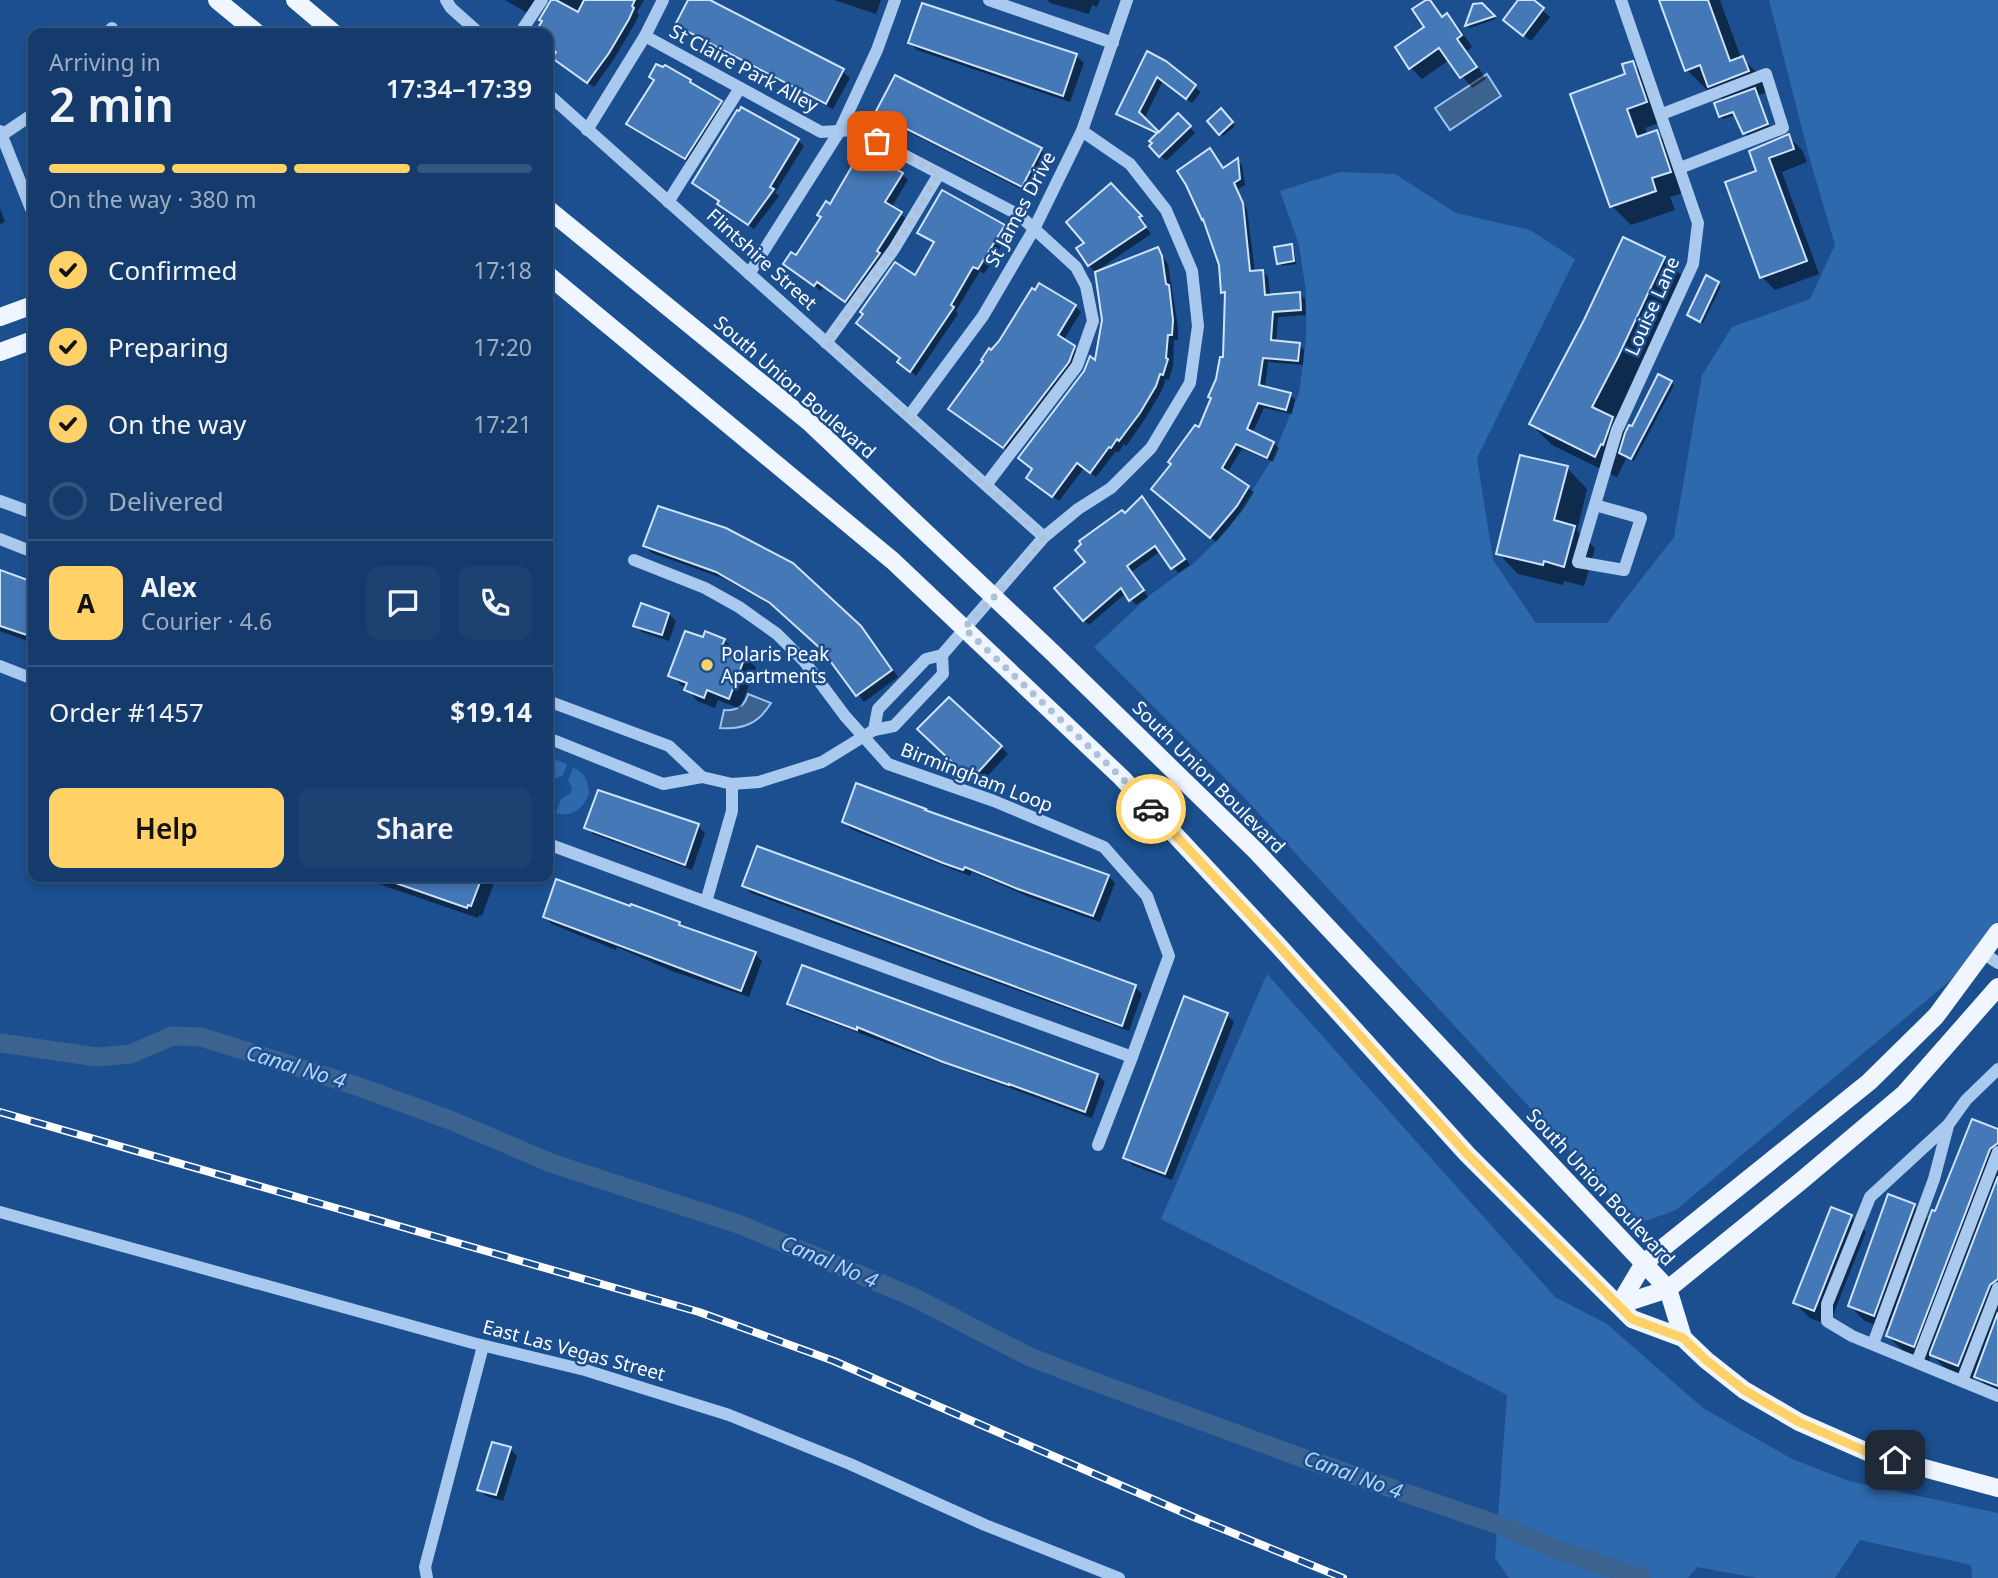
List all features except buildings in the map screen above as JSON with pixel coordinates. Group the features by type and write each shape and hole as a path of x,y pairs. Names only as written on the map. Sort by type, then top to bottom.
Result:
{"main road":[{"path":"217,0 251,28"},
{"path":"295,0 328,28"},
{"name":"South Union Boulevard","path":"553,213 809,422 1256,850 1668,1289 1683,1338"},
{"path":"553,279 893,561 1122,778 1467,1154 1632,1319 1683,1338 1744,1390 1799,1422 1872,1454 1998,1488"},
{"path":"0,317 28,307"},
{"path":"0,352 28,342"},
{"path":"1619,1306 1644,1263 1869,1082 1936,1016 1998,932"},
{"path":"1619,1306 1668,1289 1904,1094 1998,987"}],"street":[{"path":"446,0 473,28"},
{"path":"523,28 542,0"},
{"path":"587,130 645,36 663,0"},
{"path":"749,274 839,132 877,50 895,0"},
{"path":"989,0 1009,3 1113,43"},
{"name":"St James Drive","path":"909,416 983,316 1034,229 1082,131 1127,0"},
{"name":"Louise Lane","path":"1595,506 1641,518 1624,570 1578,562 1617,430 1693,264 1698,223 1621,0"},
{"name":"St Claire Park Alley","path":"645,36 821,132 856,130 1019,215 1076,267 1086,286 1093,321 1077,366 986,485"},
{"path":"1662,114 1766,74 1783,128 1680,169"},
{"path":"668,202 740,88"},
{"name":"Flintshire Street","path":"553,99 1044,537"},
{"path":"28,117 1,133 28,201"},
{"path":"553,740 663,784 702,777 732,784 759,782 822,762 868,734 894,726 943,674 943,655 964,628 1044,537 1078,509 1111,488 1151,448 1190,383 1198,326 1192,271 1166,210 1130,164 1082,131"},
{"path":"827,343 894,249 939,173"},
{"path":"0,501 28,511"},
{"path":"0,539 28,550"},
{"name":"Birmingham Loop","path":"634,560 705,588 739,607 777,634 868,734 888,764 994,802 1104,847 1147,896 1169,956 1098,1145"},
{"path":"868,734 878,709 926,659 943,655"},
{"path":"0,666 28,677"},
{"path":"553,703 669,746 702,777"},
{"path":"706,902 732,811 732,784"},
{"path":"553,846 1132,1057"},
{"path":"1983,953 1998,963"},
{"path":"1997,1070 1966,1100 1948,1125 1870,1196 1827,1304 1827,1321 1852,1336 1998,1396"},
{"path":"1873,1344 1934,1179 1948,1125"},
{"path":"1917,1362 1998,1152"},
{"name":"East Las Vegas Street","path":"0,1212 484,1346 585,1370 729,1415 850,1464 985,1525 1119,1578"},
{"path":"1962,1381 1998,1288"},
{"path":"427,1578 425,1567 484,1346"}],"shaded area":[{"path":"1769,0 1998,0 1998,931 1983,953 1676,1210 1637,1224 1240,793 1094,647 1150,595 1194,563 1229,528 1272,459 1299,393 1306,340 1306,292 1299,245 1280,191 1340,172 1395,174 1456,213 1530,230 1575,259 1477,458 1493,560 1536,623 1607,623 1674,537 1702,375 1732,327 1810,299 1835,245"},
{"path":"1487,74 1501,96 1450,130 1435,108"},
{"path":"748,694 771,703 761,716 750,724 736,728 720,728 724,710 739,707"},
{"path":"553,759 567,764 563,775 553,780"},
{"path":"573,768 585,778 589,793 577,810 567,814 556,813 561,799 571,793 568,780"},
{"path":"1267,974 1555,1297 1607,1324 1703,1408 1792,1459 1849,1481 1998,1513 1998,1578 1972,1578 1971,1565 1860,1540 1835,1578 1758,1578 1697,1567 1688,1578 1509,1578 1495,1558 1507,1395 1161,1219"}],"waterway":[{"name":"Canal No 4","path":"0,1043 97,1057 131,1054 172,1036 201,1037 354,1085 450,1120 551,1163 741,1225 913,1297 1030,1357 1087,1379 1641,1578"}],"railway":[{"path":"0,1112 699,1312 834,1361 1196,1518 1343,1578"}],"way so far":[{"path":"877,141 939,173 894,249 827,343 1044,537 964,628 1122,778 1151,809"}],"place":[{"name":"Polaris Peak Apartments","path":"707,665"}],"route":[{"path":"1151,809 1467,1154 1632,1319 1683,1338 1744,1390 1799,1422 1872,1454 1895,1460"}]}
